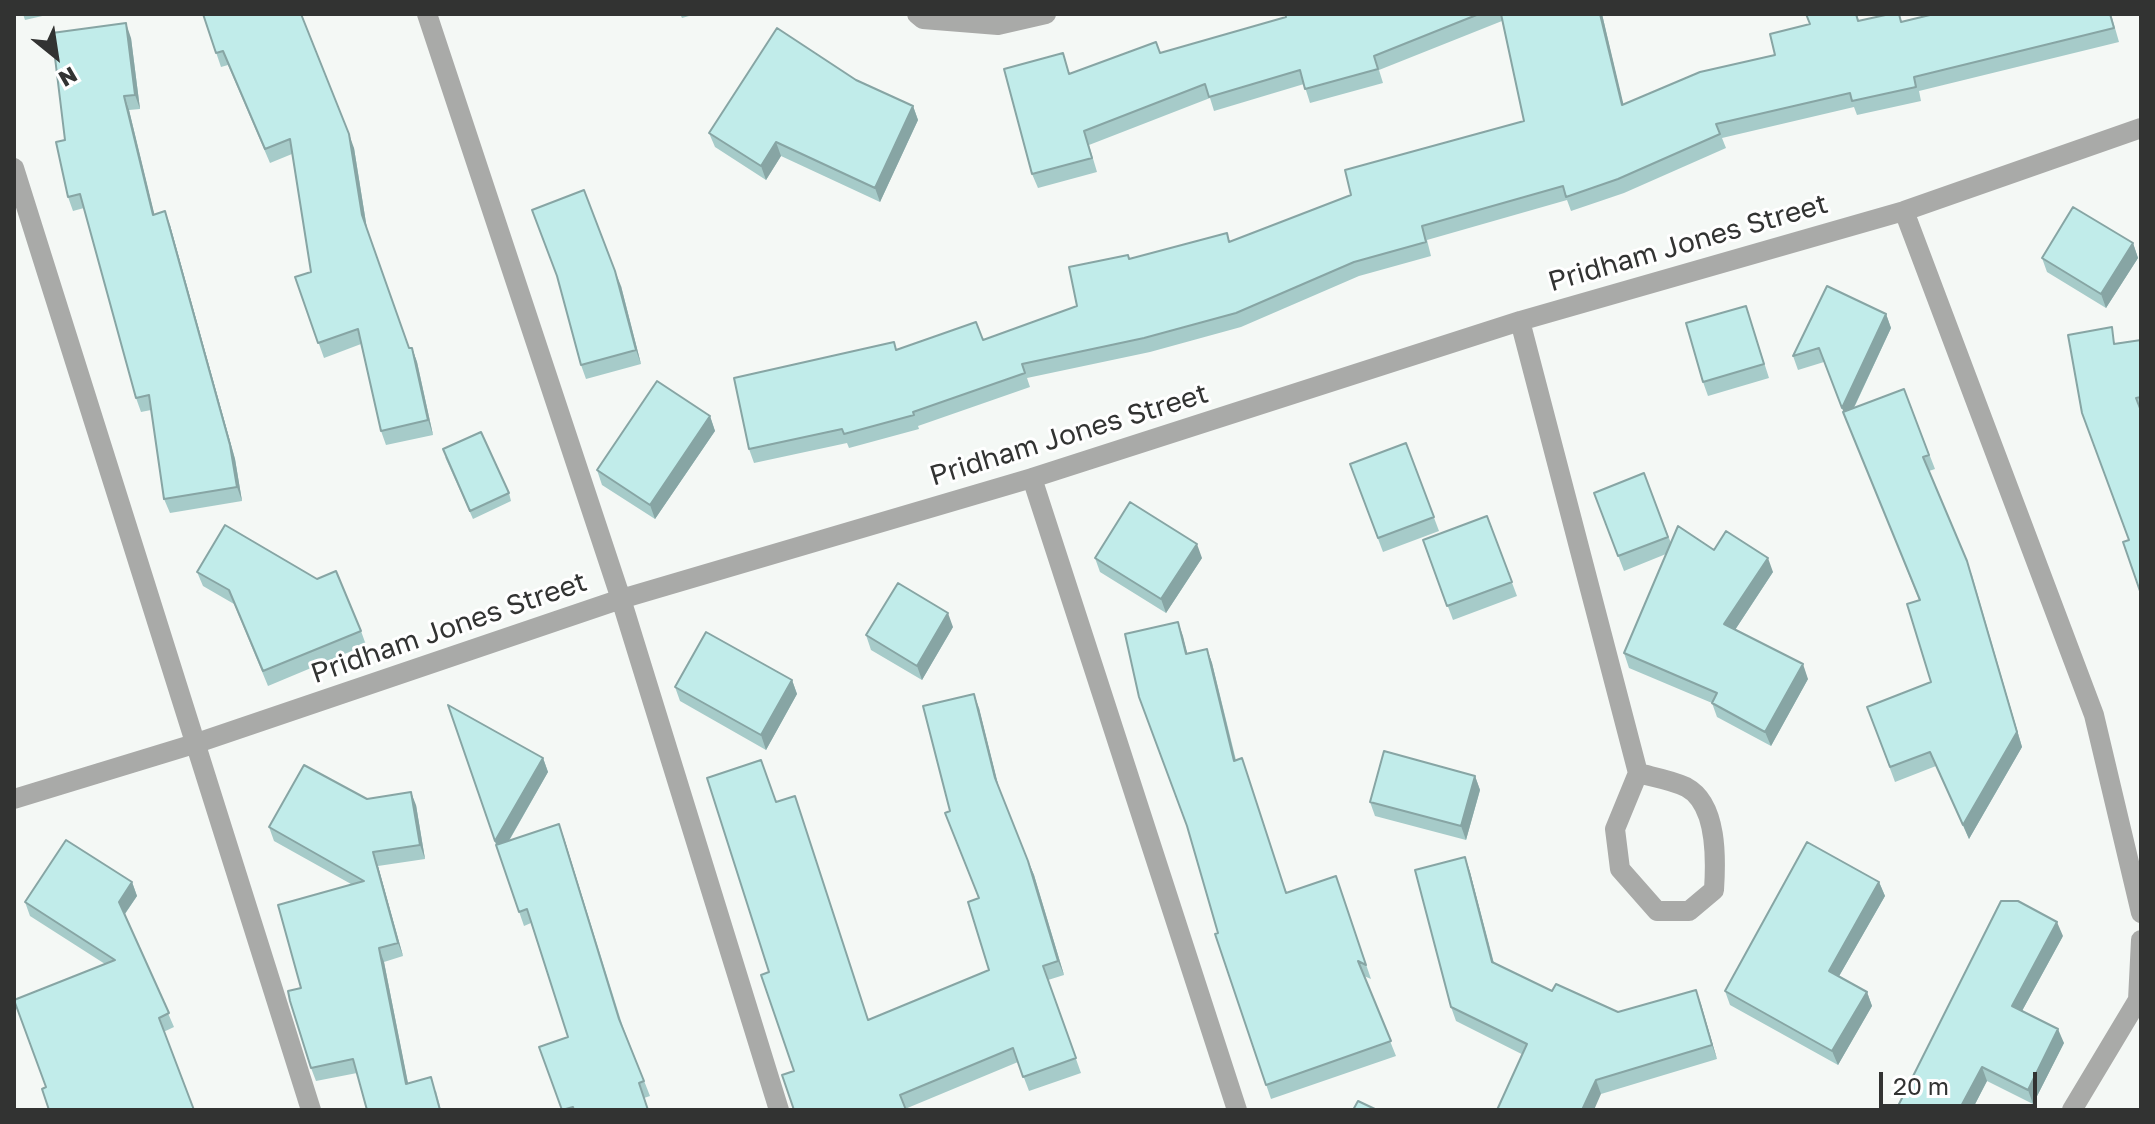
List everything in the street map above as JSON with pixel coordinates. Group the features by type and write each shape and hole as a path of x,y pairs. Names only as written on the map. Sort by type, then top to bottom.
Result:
{"street":[{"path":"427,14 621,599 779,1110"},
{"path":"917,14 923,19 998,25 1046,14"},
{"name":"Pridham Jones Street","path":"14,799 194,744 621,599 1032,478 1520,321 1904,211 2141,128"},
{"path":"14,168 311,1110"},
{"path":"1904,211 2094,715 2141,913"},
{"path":"1520,321 1638,773 1615,829 1620,869 1657,911 1689,911 1714,890 1716,859 1710,819 1688,788 1638,773"},
{"path":"1032,478 1237,1110"},
{"path":"2072,1110 2138,1000 2141,940"}],"building":[{"path":"203,14 301,14 349,134 362,215 409,348 412,348 428,420 381,431 358,329 318,343 295,277 311,272 290,139 265,149 223,51 216,53"},
{"path":"1285,14 1479,14 1374,56 1378,69 1305,89 1300,70 1209,97 1205,84 1084,131 1092,158 1032,174 1004,69 1063,53 1069,74 1156,42 1160,53 1286,17"},
{"path":"1501,14 1600,14 1622,105 1700,72 1775,55 1770,34 1810,24 1806,14 1856,14 1858,21 1899,14 1901,22 1934,14 2110,14 2114,28 1914,77 1916,87 1852,101 1850,93 1716,124 1720,134 1618,179 1566,197 1563,186 1422,226 1426,242 1354,262 1236,313 1144,338 1022,364 1025,373 913,412 914,415 844,434 842,429 749,449 734,378 894,342 896,350 976,322 983,340 1077,306 1069,267 1128,255 1129,259 1227,233 1229,242 1351,195 1345,170 1524,121"},
{"path":"126,23 135,95 124,96 153,215 165,211 230,445 237,487 164,499 149,395 136,398 80,194 68,197 56,142 65,140 52,33"},
{"path":"777,28 856,80 913,106 875,188 776,142 761,166 709,133"},
{"path":"584,190 615,271 636,350 581,365 557,276 532,210"},
{"path":"2073,207 2133,243 2101,294 2042,258"},
{"path":"1827,286 1886,314 1842,408 1819,348 1793,356"},
{"path":"1746,306 1764,364 1703,382 1686,323"},
{"path":"2112,327 2114,344 2141,340 2141,397 2136,398 2141,411 2141,594 2123,542 2129,540 2082,413 2068,335"},
{"path":"657,381 710,416 650,505 597,470"},
{"path":"1904,389 1929,455 1923,457 1967,561 2017,732 1963,825 1930,752 1890,767 1867,707 1931,682 1907,604 1920,600 1843,412"},
{"path":"481,432 509,493 470,511 443,449"},
{"path":"1406,443 1434,517 1378,538 1350,464"},
{"path":"1644,473 1668,537 1618,556 1594,493"},
{"path":"1130,502 1197,544 1161,599 1095,558"},
{"path":"1487,516 1512,582 1447,606 1423,540"},
{"path":"225,525 317,579 336,571 361,631 263,671 229,590 197,572"},
{"path":"1678,526 1714,550 1726,531 1768,558 1724,624 1803,664 1765,732 1712,703 1717,693 1624,653"},
{"path":"898,583 948,613 917,666 866,635"},
{"path":"1178,622 1186,654 1207,649 1234,761 1242,758 1286,893 1336,876 1366,965 1358,961 1391,1041 1266,1085 1215,934 1218,933 1187,826 1139,697 1125,634"},
{"path":"706,632 792,680 761,735 675,687"},
{"path":"974,694 995,778 1028,861 1058,961 1043,966 1076,1058 1023,1077 1013,1048 900,1095 906,1110 794,1110 782,1075 794,1071 761,975 769,972 707,778 761,760 776,802 795,796 868,1020 989,970 968,902 979,898 945,813 950,811 923,706"},
{"path":"448,705 543,758 495,841"},
{"path":"1384,751 1475,776 1461,826 1370,802"},
{"path":"304,765 367,799 411,792 420,845 373,852 398,943 379,948 406,1084 431,1077 440,1110 367,1110 353,1059 311,1068 290,1001 288,991 301,988 278,905 364,881 269,827"},
{"path":"559,824 619,1019 644,1081 639,1083 648,1110 574,1110 573,1107 562,1110 539,1047 568,1037 527,909 519,912 496,845"},
{"path":"66,840 132,882 119,902 169,1013 159,1018 194,1110 49,1110 42,1089 46,1087 14,1000 115,960 25,902"},
{"path":"1807,842 1879,882 1829,971 1867,992 1832,1051 1725,991"},
{"path":"1465,857 1492,962 1552,991 1556,984 1618,1012 1696,990 1712,1045 1596,1080 1582,1110 1497,1110 1527,1044 1451,1007 1415,870"},
{"path":"2001,901 2018,901 2057,922 2012,1006 2058,1029 2028,1090 1982,1067 1959,1110 1896,1110"},
{"path":"1358,1101 1377,1110 1353,1110"}]}
